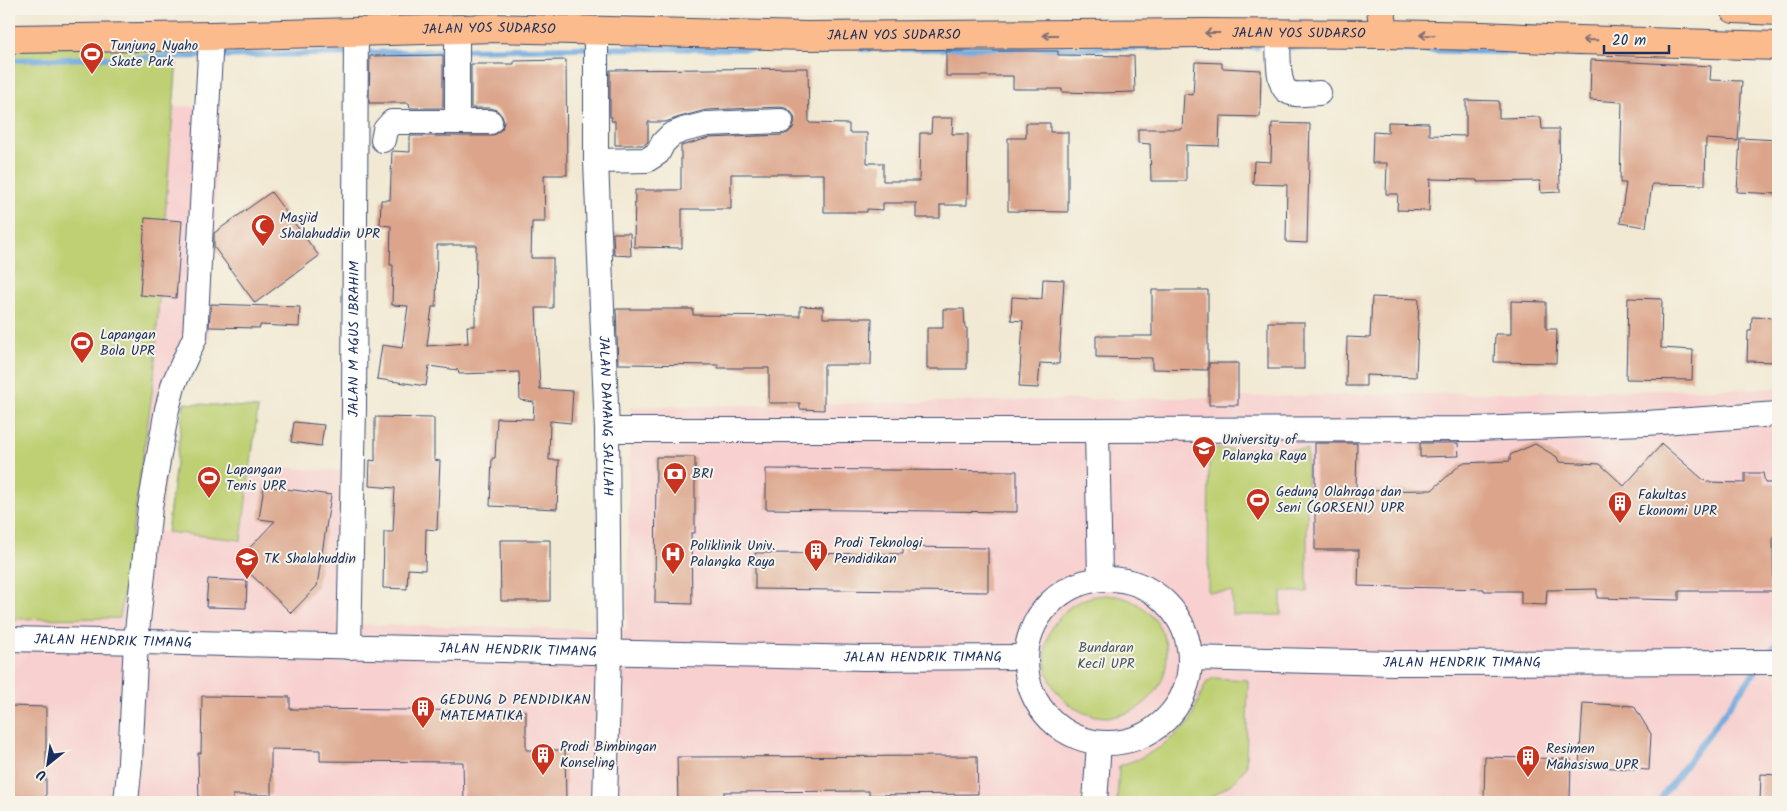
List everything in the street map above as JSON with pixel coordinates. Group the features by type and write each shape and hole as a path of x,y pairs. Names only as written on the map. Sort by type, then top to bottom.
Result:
{"main road":[{"path":"1724,9 1726,44"},
{"path":"1734,9 1778,11"},
{"name":"JALAN YOS SUDARSO","path":"9,39 211,36 494,28 596,42 808,36 1278,33 1383,22 1483,36 1547,40 1778,46"}],"street":[{"path":"457,29 457,122"},
{"name":"JALAN M AGUS IBRAHIM","path":"349,647 354,408 356,32"},
{"path":"1278,33 1279,68 1283,88 1287,92 1295,94 1319,93"},
{"path":"126,802 130,762 136,641 150,507 167,409 174,383 195,337 211,36"},
{"name":"JALAN DAMANG SALILAH","path":"596,42 596,161 607,430 609,652 605,802"},
{"path":"596,161 647,160 658,153 671,135 682,130 707,124 781,121"},
{"path":"383,140 385,130 392,122 490,122"},
{"path":"607,430 1473,429 1646,423 1778,414"},
{"path":"1097,430 1100,579"},
{"path":"1100,579 1116,579 1144,588 1168,606 1184,631 1190,658 1185,690 1178,703 1164,720 1146,733 1132,739 1099,743 1072,734 1058,726 1047,715 1037,702 1030,688 1026,657 1032,629 1048,604 1072,587 1100,579"},
{"name":"JALAN HENDRIK TIMANG","path":"9,639 864,658 1026,657"},
{"name":"JALAN HENDRIK TIMANG","path":"1190,658 1394,663 1778,662"},
{"path":"1095,802 1099,743"}],"shaded area":[{"name":"University of Palangka Raya","path":"9,104 219,107 209,340 175,396 160,531 241,540 251,466 343,471 337,624 627,630 630,407 1778,388 1778,802 9,802"}],"green space":[{"name":"Lapangan Bola UPR","path":"178,45 154,379 120,618 9,619 9,46"},
{"name":"Lapangan Tenis UPR","path":"184,403 258,408 241,540 167,532"},
{"name":"Gedung Olahraga dan Seni (GORSENI) UPR","path":"1209,449 1307,450 1307,592 1281,592 1281,615 1233,615 1232,592 1208,592"},
{"name":"Bundaran Kecil UPR","path":"1106,595 1118,596 1129,600 1140,605 1149,613 1157,622 1162,633 1166,644 1166,668 1162,679 1157,690 1149,699 1140,707 1129,712 1118,716 1106,717 1094,716 1083,712 1072,707 1063,699 1055,690 1050,679 1046,668 1045,656 1046,644 1050,633 1055,622 1063,613 1072,605 1083,600 1094,596"},
{"path":"1213,678 1248,680 1246,767 1235,781 1204,802 1117,802 1119,766 1159,748 1189,724 1204,687"}],"building":[{"path":"946,51 1058,51 1058,55 1134,56 1135,92 1101,93 1062,92 1062,89 1013,89 1013,76 946,76"},
{"path":"443,55 443,108 410,108 409,103 369,103 370,56"},
{"path":"566,60 567,175 544,175 545,222 532,222 531,258 553,258 553,308 536,308 540,389 573,391 571,423 550,421 549,460 559,460 557,509 490,506 492,458 495,458 497,418 533,419 534,402 520,400 519,372 459,374 458,370 429,366 426,386 377,379 382,345 402,348 408,306 392,305 393,265 390,265 391,226 380,225 381,200 390,200 392,151 410,152 410,136 490,136 496,134 502,129 504,122 497,110 471,108 471,64 514,64 514,61","holes":["437,245 476,245 475,326 467,326 468,343 427,346 432,307 436,307"]},
{"path":"1591,60 1711,66 1710,80 1742,81 1738,141 1706,139 1705,185 1652,184 1646,227 1620,223 1626,183 1620,183 1622,102 1590,100"},
{"path":"1195,62 1222,63 1222,68 1261,70 1260,117 1220,116 1219,146 1186,145 1186,181 1151,181 1150,144 1138,143 1138,129 1182,129 1184,94 1193,95"},
{"path":"808,68 809,123 849,124 849,133 867,133 867,163 883,163 883,181 919,181 920,133 931,133 932,118 953,118 952,134 968,134 967,205 940,205 940,218 916,218 916,203 883,203 883,210 867,209 867,212 824,212 824,174 731,174 731,209 682,209 682,248 634,247 635,190 681,190 681,146 709,138 782,135 788,133 793,128 795,120 793,114 788,109 781,107 706,110 665,122 648,122 648,142 644,145 615,145 615,121 611,121 612,117 610,117 610,70"},
{"path":"1466,100 1499,101 1499,118 1541,117 1542,129 1559,129 1560,192 1541,193 1540,181 1477,182 1477,180 1430,179 1429,211 1397,210 1398,194 1386,194 1387,163 1372,163 1373,132 1388,133 1388,122 1429,123 1429,135 1466,136"},
{"path":"1026,123 1050,123 1050,132 1068,132 1068,212 1008,211 1008,138 1026,138"},
{"path":"1272,123 1310,124 1307,243 1286,242 1287,185 1253,184 1254,161 1271,162"},
{"path":"1740,138 1778,140 1778,194 1737,192"},
{"name":"Masjid Shalahuddin UPR","path":"271,192 319,256 255,303 214,247 214,233"},
{"path":"145,218 182,221 176,298 140,295"},
{"path":"613,233 630,233 631,256 614,255"},
{"path":"1043,279 1064,280 1059,364 1040,363 1038,388 1019,387 1023,321 1011,320 1012,297 1042,299"},
{"path":"1152,290 1208,290 1208,370 1152,369 1152,358 1096,357 1096,336 1152,336"},
{"path":"1372,297 1419,299 1416,377 1366,375 1366,386 1346,386 1347,337 1370,338"},
{"path":"1628,298 1662,299 1661,348 1693,350 1692,380 1626,379"},
{"path":"1511,301 1546,302 1546,329 1557,329 1556,363 1494,362 1495,334 1511,334"},
{"path":"211,304 300,307 299,327 260,325 260,328 209,327"},
{"path":"800,306 823,307 823,318 872,318 871,365 824,365 824,410 800,409 800,403 769,403 769,368 718,368 718,365 618,364 616,309 693,309 693,315 800,316"},
{"path":"943,309 964,309 965,328 967,328 967,369 927,369 927,328 943,328"},
{"path":"1752,317 1778,318 1778,362 1747,361 1748,331 1751,331"},
{"path":"1268,322 1304,322 1304,369 1268,369"},
{"path":"1209,363 1238,363 1238,405 1209,405"},
{"path":"375,417 434,418 434,460 440,461 437,530 426,529 425,570 408,569 407,589 383,588 384,532 393,532 395,488 369,486 370,460 375,461"},
{"path":"294,422 324,425 321,446 291,442"},
{"path":"1315,443 1357,443 1356,491 1432,490 1462,463 1510,461 1510,455 1535,444 1557,457 1559,462 1600,464 1624,486 1662,444 1706,482 1745,483 1745,473 1763,473 1765,483 1778,483 1778,536 1773,536 1774,591 1679,591 1679,600 1597,598 1597,589 1547,590 1546,605 1521,604 1521,591 1358,586 1359,550 1315,550"},
{"path":"1420,443 1458,443 1459,456 1420,457"},
{"path":"656,457 695,457 695,533 691,533 692,604 655,603"},
{"path":"766,469 1017,471 1017,512 766,509"},
{"path":"264,486 331,495 317,586 291,613 237,561 275,521 259,519"},
{"path":"500,540 550,540 550,601 501,601"},
{"path":"903,547 988,548 988,592 755,589 755,553 903,554"},
{"path":"208,579 247,581 246,608 206,607"},
{"path":"202,696 290,697 290,709 526,711 526,750 565,750 566,802 464,802 463,762 320,761 320,750 271,749 271,795 233,795 233,802 199,802 198,753 201,753"},
{"path":"1583,703 1634,706 1651,734 1649,770 1579,766"},
{"path":"9,706 46,707 46,802 9,802"},
{"path":"977,756 978,794 869,795 869,791 724,792 724,802 678,802 677,757"},
{"name":"Resimen Mahasiswa UPR","path":"1485,757 1571,759 1570,800 1557,800 1557,802 1489,802 1490,798 1484,798"},
{"path":"1761,774 1778,775 1778,802 1760,802"}],"waterway":[{"path":"862,49 1257,47"},
{"path":"1290,47 1582,54"},
{"path":"462,50 581,48 772,49"},
{"path":"215,56 452,51"},
{"path":"9,60 205,56"},
{"path":"1766,657 1778,641"},
{"path":"1658,802 1757,669"}],"place":[{"name":"Tunjung Nyaho Skate Park","path":"92,75"},
{"name":"Masjid Shalahuddin UPR","path":"263,247"},
{"name":"Lapangan Bola UPR","path":"82,364"},
{"name":"University of Palangka Raya","path":"1204,469"},
{"name":"BRI","path":"675,495"},
{"name":"Lapangan Tenis UPR","path":"209,499"},
{"name":"Gedung Olahraga dan Seni (GORSENI) UPR","path":"1258,521"},
{"name":"Fakultas Ekonomi UPR","path":"1620,524"},
{"name":"Prodi Teknologi Pendidikan","path":"816,572"},
{"name":"Poliklinik Univ. Palangka Raya","path":"673,575"},
{"name":"TK Shalahuddin","path":"247,580"},
{"name":"GEDUNG D PENDIDIKAN MATEMATIKA","path":"423,729"},
{"name":"Prodi Bimbingan Konseling","path":"543,776"},
{"name":"Resimen Mahasiswa UPR","path":"1528,778"}]}
